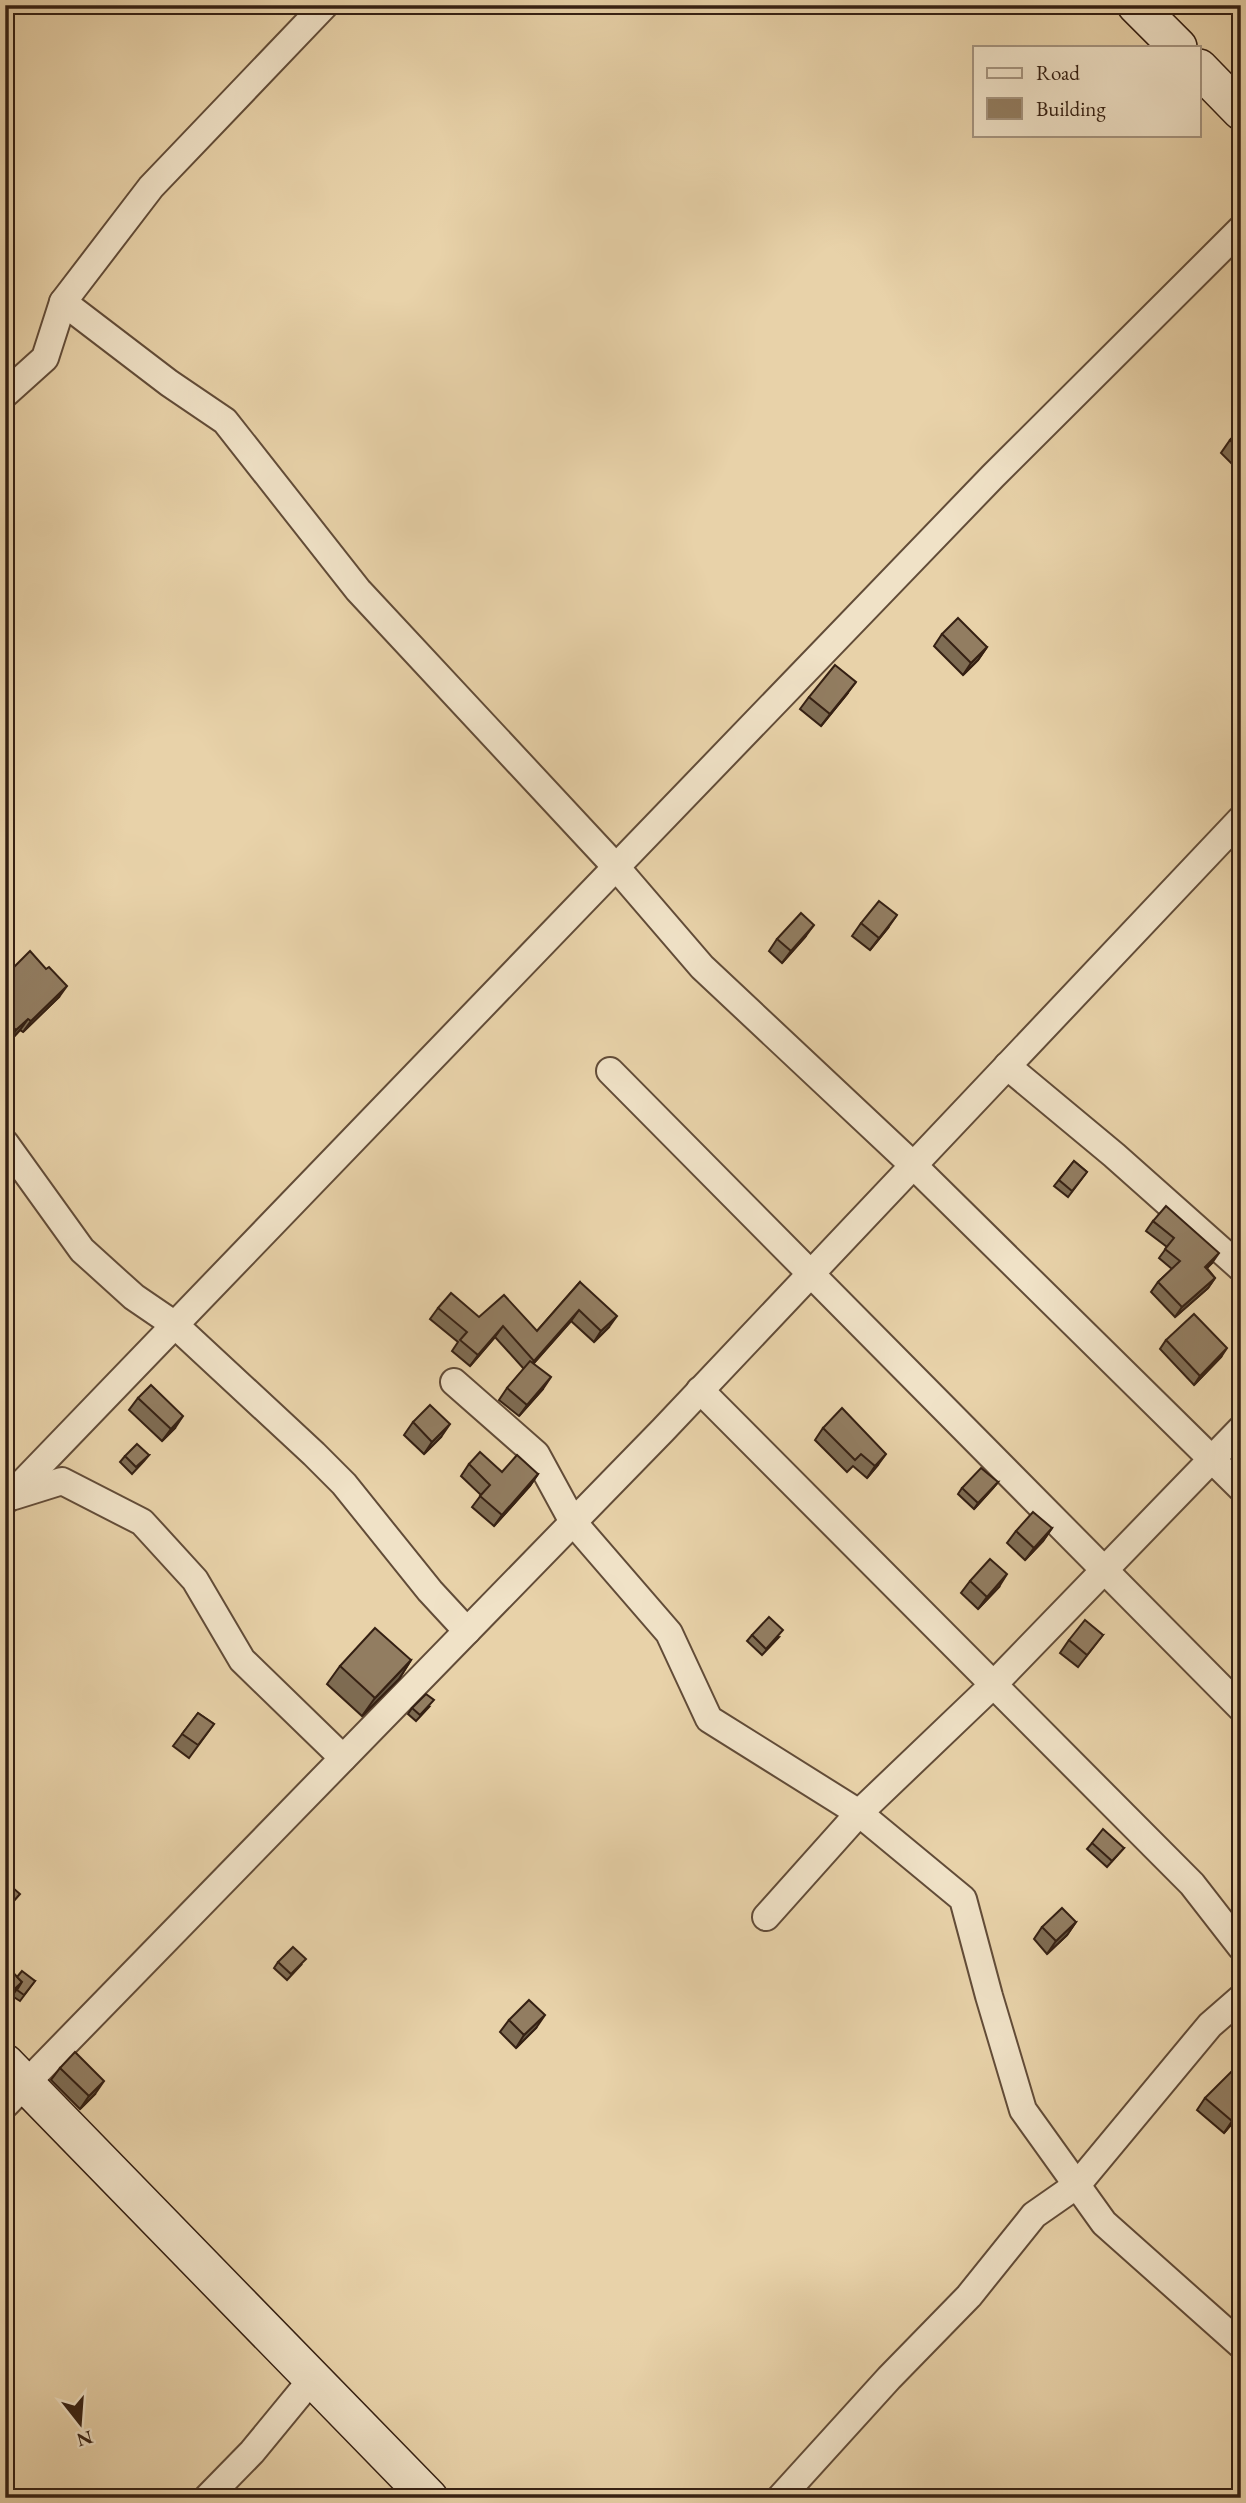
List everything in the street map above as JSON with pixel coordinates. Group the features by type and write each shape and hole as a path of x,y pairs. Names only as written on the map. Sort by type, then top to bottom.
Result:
{"street":[{"path":"5,394 45,358 63,302 151,187 325,5"},
{"path":"1136,5 1177,46"},
{"path":"1200,69 1241,111"},
{"path":"6,1500 993,476 1241,229"},
{"path":"63,302 169,383 225,421 358,590 616,867 702,967 914,1165 1241,1488"},
{"path":"429,2498 12,2084 343,1758 573,1522 1241,819"},
{"path":"1007,1066 1114,1155 1241,1269"},
{"path":"610,1071 1241,1708"},
{"path":"5,1143 82,1250 134,1297 175,1325 344,1484 430,1591 467,1631"},
{"path":"454,1382 536,1454 573,1522 669,1633 709,1720 859,1813 963,1899 1023,2110 1104,2223 1241,2345"},
{"path":"700,1390 1192,1884 1241,1947"},
{"path":"766,1917 859,1813 993,1684 1241,1429"},
{"path":"6,1500 62,1480 142,1522 195,1580 242,1660 343,1758"},
{"path":"780,2498 889,2378 969,2296 1034,2215 1077,2185 1210,2025 1241,1998"},
{"path":"207,2498 251,2452 312,2379"}],"building":[{"path":"1241,429 1241,452 1230,440"},
{"path":"958,618 987,647 971,663 942,634"},
{"path":"835,665 856,682 830,714 809,697"},
{"path":"879,901 897,915 879,938 861,923"},
{"path":"801,913 814,925 791,951 777,939"},
{"path":"30,951 67,986 31,1021 28,1019 16,1030 5,1020 5,966 7,964 12,969"},
{"path":"1074,1161 1087,1172 1072,1191 1059,1180"},
{"path":"1166,1206 1219,1253 1205,1267 1215,1278 1182,1307 1158,1282 1180,1261 1165,1249 1174,1238 1153,1221"},
{"path":"580,1282 617,1316 601,1331 579,1310 534,1361 503,1326 478,1355 460,1340 467,1332 438,1308 451,1293 479,1317 504,1295 537,1331"},
{"path":"1194,1314 1227,1348 1200,1376 1166,1340"},
{"path":"530,1361 551,1377 527,1405 507,1388"},
{"path":"151,1385 183,1416 171,1429 138,1398"},
{"path":"430,1405 450,1424 432,1442 413,1422"},
{"path":"842,1408 886,1454 875,1466 861,1454 855,1460 823,1428"},
{"path":"137,1444 149,1455 136,1467 125,1456"},
{"path":"480,1452 502,1472 517,1455 538,1474 502,1515 480,1496 490,1485 469,1464"},
{"path":"981,1468 998,1482 978,1503 962,1488"},
{"path":"1033,1512 1052,1528 1034,1548 1016,1531"},
{"path":"990,1559 1007,1574 987,1597 970,1581"},
{"path":"769,1617 783,1630 766,1649 752,1635"},
{"path":"1085,1620 1103,1635 1087,1655 1069,1640"},
{"path":"375,1628 411,1660 375,1698 340,1666"},
{"path":"426,1694 434,1700 420,1715 412,1708"},
{"path":"198,1713 214,1724 198,1745 182,1734"},
{"path":"1103,1829 1124,1848 1112,1861 1092,1843"},
{"path":"5,1881 20,1894 5,1911"},
{"path":"1062,1908 1076,1922 1056,1941 1042,1927"},
{"path":"293,1947 306,1959 291,1974 278,1962"},
{"path":"5,1964 22,1982 5,1998"},
{"path":"22,1971 35,1981 24,1995 17,1990 22,1982 17,1977"},
{"path":"529,2000 545,2015 524,2035 509,2020"},
{"path":"75,2052 104,2081 89,2096 60,2068"},
{"path":"1235,2068 1241,2073 1241,2111 1232,2121 1205,2098"}]}
